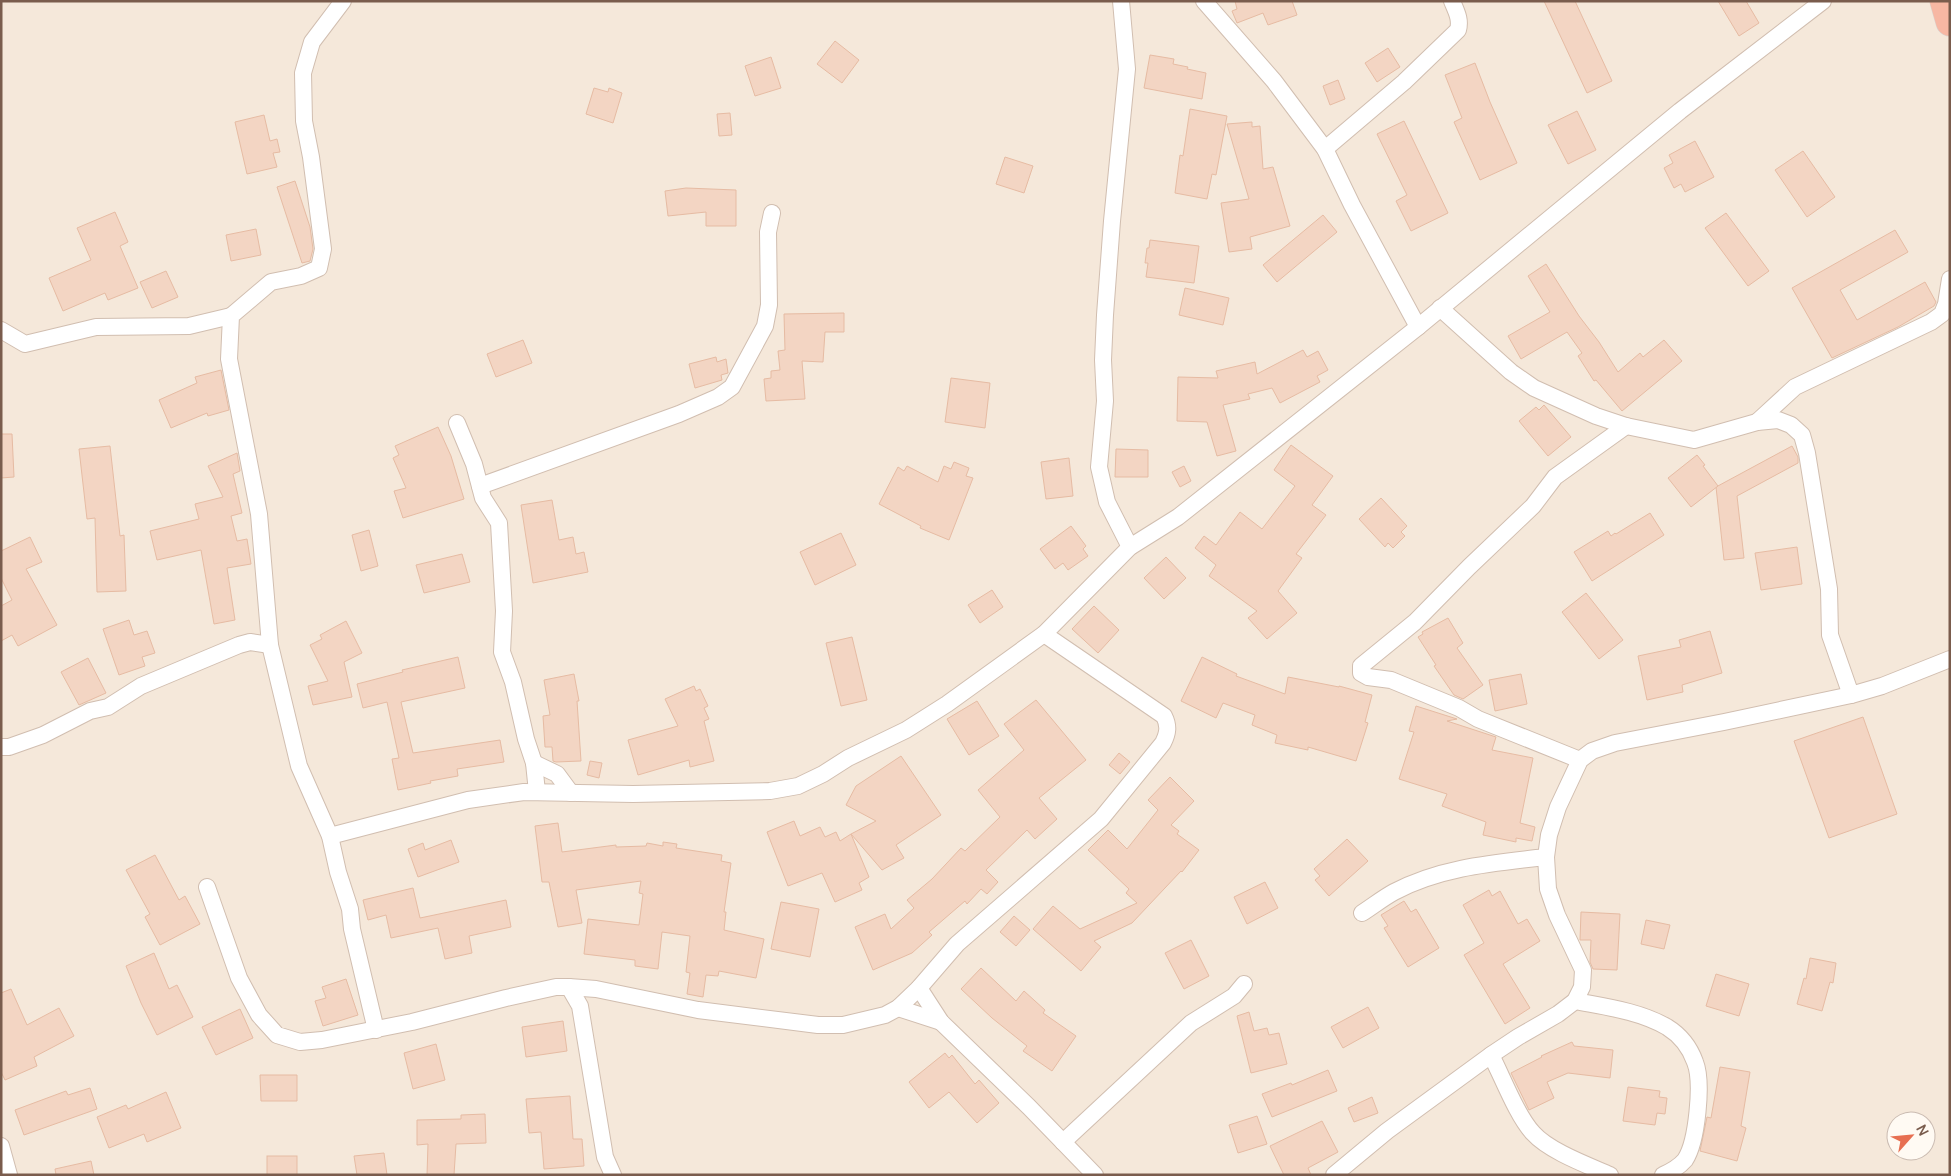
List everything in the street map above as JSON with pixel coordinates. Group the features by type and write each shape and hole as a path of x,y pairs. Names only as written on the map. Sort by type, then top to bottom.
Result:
{"highway":[{"path":"1944,1 1950,22"}],"street":[{"path":"1,330 25,344 96,327 189,326 231,316 271,282 301,276 319,268 323,249 311,157 304,121 303,73 312,42 343,1"},
{"path":"1120,1 1128,69 1112,221 1105,315 1103,360 1105,401 1099,467 1107,502 1130,547"},
{"path":"1204,1 1274,81 1325,149 1352,205 1418,327"},
{"path":"1325,149 1404,82 1458,30 1460,24 1452,1"},
{"path":"330,836 468,800 524,792 633,794 770,791 798,786 823,774 848,758 906,730 947,704 1044,634 1130,547 1178,517 1418,327 1680,111 1823,1"},
{"path":"480,486 679,414 718,397 732,387 765,326 769,305 768,232 772,213"},
{"path":"1757,422 1795,387 1915,330 1942,314 1946,304 1950,279"},
{"path":"1440,308 1504,366 1534,388 1596,416 1626,426 1694,440 1757,422 1778,420 1791,425 1802,435 1807,453 1829,589 1830,636 1851,695"},
{"path":"231,316 229,359 258,514 270,646 300,766 330,836 338,872 350,909 352,929 376,1030"},
{"path":"457,424 474,464 483,498 499,524 504,611 502,652 513,682 526,739 534,763 537,792"},
{"path":"1580,760 1478,719 1458,708 1391,680 1368,677 1361,673 1361,666 1415,622 1533,506 1555,477 1626,426"},
{"path":"206,887 239,978 259,1015 277,1035 300,1042 376,1030 556,987 596,989 698,1010 818,1025 850,1023 885,1015 898,1008 919,988 957,944 1101,819 1163,743 1168,732 1168,723 1164,716 1044,634"},
{"path":"1,747 9,747 43,735 90,711 108,707 142,686 239,645 250,642 270,646"},
{"path":"1334,1175 1387,1132 1491,1055 1575,1002 1582,987 1582,970 1557,915 1548,889 1546,857 1549,836 1558,807 1580,760 1592,751 1640,737 1724,722 1851,695 1882,686 1950,659"},
{"path":"534,763 557,774 571,793"},
{"path":"1362,913 1393,892 1427,877 1466,867 1546,857"},
{"path":"1063,1142 1191,1023 1229,1000 1244,984"},
{"path":"569,987 580,1006 605,1157 612,1175"},
{"path":"919,988 941,1022 1095,1175"},
{"path":"580,1006 596,989"},
{"path":"1575,1002 1626,1010 1667,1027 1687,1045 1696,1064 1699,1105 1693,1142 1689,1154 1679,1167 1664,1175"},
{"path":"898,1008 941,1022"},
{"path":"1491,1055 1526,1124 1534,1134 1572,1158 1610,1175"},
{"path":"1,1146 9,1175"}],"shaded area":[{"path":"1,1 1950,1 1950,1175 1,1175"}],"building":[{"path":"1235,1 1292,1 1297,15 1268,25 1263,13 1237,23 1232,11 1237,9"},
{"path":"1544,1 1575,1 1612,81 1587,93"},
{"path":"1718,1 1746,1 1759,23 1739,36"},
{"path":"835,41 859,60 842,83 817,64"},
{"path":"1388,48 1400,67 1377,82 1365,63"},
{"path":"1150,55 1174,59 1173,64 1206,73 1202,99 1144,88"},
{"path":"771,57 781,88 755,96 745,66"},
{"path":"1475,63 1517,163 1480,180 1454,122 1462,118 1445,75"},
{"path":"1338,80 1345,99 1330,105 1323,86"},
{"path":"594,88 608,92 609,88 622,93 613,123 586,114"},
{"path":"1190,109 1227,116 1216,175 1212,174 1207,199 1175,193 1180,155 1183,156"},
{"path":"1577,111 1596,150 1568,164 1548,125"},
{"path":"730,113 732,135 719,136 717,114"},
{"path":"264,115 270,141 277,139 280,152 273,153 277,167 247,174 235,122"},
{"path":"1404,121 1448,213 1411,231 1396,201 1407,195 1377,134"},
{"path":"1252,122 1252,127 1260,126 1263,169 1273,167 1290,226 1250,237 1252,249 1229,252 1221,203 1249,199 1227,124"},
{"path":"1695,141 1714,177 1685,192 1681,184 1674,188 1664,168 1673,163 1669,155"},
{"path":"1803,151 1835,197 1807,217 1775,170"},
{"path":"1005,157 1033,166 1024,193 996,184"},
{"path":"295,181 310,227 313,249 310,261 302,263 277,187"},
{"path":"686,188 736,190 736,226 706,226 706,212 668,216 665,191"},
{"path":"115,212 128,242 120,246 138,288 108,300 105,293 63,311 49,278 91,260 77,228"},
{"path":"1726,213 1769,271 1748,286 1705,228"},
{"path":"1323,215 1337,232 1277,282 1263,265"},
{"path":"256,229 261,255 231,261 226,235"},
{"path":"1895,230 1908,252 1840,290 1857,320 1925,282 1936,302 1934,306 1898,327 1832,358 1792,288"},
{"path":"1150,240 1199,246 1194,283 1146,277 1148,263 1145,263"},
{"path":"1546,264 1618,372 1640,353 1643,357 1664,340 1682,361 1622,411 1596,380 1594,381 1578,356 1582,353 1567,332 1521,359 1508,336 1550,312 1528,276"},
{"path":"166,271 178,297 152,308 140,282"},
{"path":"1185,288 1229,298 1223,325 1179,315"},
{"path":"844,313 844,332 825,332 823,362 802,361 805,399 766,401 764,379 771,378 771,371 780,370 778,351 785,350 784,314"},
{"path":"523,340 532,363 496,377 487,354"},
{"path":"1303,350 1307,357 1318,351 1328,370 1317,376 1320,382 1280,403 1272,388 1248,394 1250,399 1223,405 1236,451 1217,456 1207,422 1177,421 1178,377 1218,378 1216,371 1255,362 1257,374"},
{"path":"716,357 717,362 726,359 728,373 721,375 722,380 695,388 689,364"},
{"path":"221,370 229,410 208,416 207,413 171,428 159,400 197,383 195,377"},
{"path":"951,378 990,383 985,428 945,422"},
{"path":"1544,405 1571,437 1548,456 1519,421 1536,407 1539,410"},
{"path":"438,427 451,456 464,499 403,518 394,491 406,488 393,458 399,455 395,446"},
{"path":"1,434 12,434 14,477 1,478"},
{"path":"1291,445 1333,476 1312,505 1326,515 1296,554 1302,558 1278,591 1297,613 1267,639 1248,618 1257,611 1209,576 1216,565 1195,548 1204,536 1216,545 1240,512 1262,529 1295,486 1274,470"},
{"path":"110,446 120,536 124,535 126,591 97,592 95,518 87,519 79,449"},
{"path":"1792,446 1798,457 1798,463 1737,496 1744,558 1724,560 1716,487"},
{"path":"1116,449 1148,450 1148,477 1115,477"},
{"path":"237,453 240,471 233,474 242,513 231,516 237,541 247,539 251,564 227,568 235,620 214,624 201,550 157,560 150,531 199,519 195,504 223,497 208,466"},
{"path":"1697,455 1718,486 1691,507 1668,478"},
{"path":"1069,458 1073,496 1046,499 1041,462"},
{"path":"954,462 969,468 966,476 973,478 949,540 920,528 921,526 879,504 898,467 904,471 907,466 938,482 944,466 951,469"},
{"path":"1184,466 1191,481 1180,487 1172,472"},
{"path":"1381,498 1407,526 1401,532 1405,536 1393,548 1388,543 1385,547 1359,519"},
{"path":"552,500 559,540 573,537 576,554 584,552 588,572 533,583 521,505"},
{"path":"1650,513 1664,535 1592,581 1574,552 1608,531 1611,536 1616,534"},
{"path":"1071,526 1086,546 1083,549 1088,556 1068,570 1063,563 1055,569 1040,549"},
{"path":"369,530 378,566 361,571 352,535"},
{"path":"841,533 856,565 815,585 800,552"},
{"path":"30,537 42,562 26,569 57,625 18,646 12,635 1,641 1,606 12,600 1,578 1,551"},
{"path":"1797,547 1802,584 1761,590 1755,553"},
{"path":"462,554 470,582 424,593 416,565"},
{"path":"1166,557 1186,578 1164,599 1144,578"},
{"path":"992,590 1003,607 980,623 968,605"},
{"path":"1586,593 1623,640 1599,659 1562,612"},
{"path":"1094,606 1119,630 1098,653 1072,629"},
{"path":"1448,618 1463,643 1457,648 1483,685 1463,699 1454,695 1434,666 1436,665 1418,637 1423,634 1422,632"},
{"path":"129,620 134,635 147,631 155,653 142,657 145,666 119,675 103,629"},
{"path":"346,621 362,653 344,662 352,697 313,705 308,686 328,681 310,645 322,639 320,635"},
{"path":"1710,631 1722,673 1682,685 1683,692 1647,700 1638,656 1681,647 1679,640"},
{"path":"852,637 867,700 841,706 826,643"},
{"path":"458,657 465,688 401,702 413,753 500,740 504,762 457,769 458,776 398,790 392,759 399,758 387,702 363,708 357,684 403,672 402,670"},
{"path":"1202,657 1237,674 1236,676 1285,694 1288,677 1339,686 1372,695 1365,722 1368,723 1356,761 1308,747 1308,750 1275,743 1277,735 1252,725 1255,715 1223,703 1216,718 1181,701"},
{"path":"88,658 106,693 79,705 61,672"},
{"path":"574,674 579,701 577,701 581,761 556,762 553,761 552,747 545,747 543,716 550,715 544,680"},
{"path":"1521,674 1527,704 1495,711 1489,680"},
{"path":"694,686 696,691 700,689 708,706 704,708 709,719 704,721 714,761 690,767 689,760 638,775 628,740 678,726 665,699"},
{"path":"1036,700 1086,760 1039,798 1057,819 1035,839 1027,830 986,870 998,882 987,894 981,889 967,904 965,901 929,932 932,935 912,953 873,970 855,927 885,914 891,929 914,908 907,900 932,879 961,848 965,851 1000,817 978,790 1024,750 1004,724"},
{"path":"977,701 999,736 969,755 947,719"},
{"path":"1416,706 1457,719 1447,721 1496,737 1492,750 1533,758 1520,823 1535,827 1532,841 1516,838 1516,842 1483,835 1486,822 1442,806 1447,794 1399,779 1414,732 1409,731"},
{"path":"1863,717 1897,814 1829,838 1794,741"},
{"path":"1119,753 1130,762 1120,774 1109,765"},
{"path":"901,756 941,815 896,845 904,858 882,870 851,834 876,821 846,805 856,786"},
{"path":"590,761 602,763 599,778 587,775"},
{"path":"1170,777 1194,801 1171,825 1179,831 1177,834 1199,850 1182,872 1132,923 1094,941 1101,947 1081,971 1033,929 1053,906 1080,929 1137,903 1126,893 1129,889 1088,850 1108,830 1127,849 1158,810 1148,800"},
{"path":"794,821 800,836 820,827 825,837 836,832 840,841 851,834 869,877 859,883 862,890 835,902 822,873 788,886 767,832"},
{"path":"558,823 562,852 616,845 616,847 646,846 647,843 663,846 663,842 677,844 676,848 722,855 721,861 731,863 724,912 726,912 724,930 764,939 756,978 719,971 718,976 706,975 703,997 687,994 690,973 686,972 690,936 662,932 658,969 635,966 635,960 584,954 588,919 639,925 643,894 639,893 641,881 576,890 582,923 558,927 549,882 542,882 535,826"},
{"path":"1347,839 1368,861 1329,896 1315,880 1320,876 1314,869"},
{"path":"451,840 459,862 418,877 408,849 423,843 425,850"},
{"path":"155,855 179,900 185,896 200,924 160,945 145,917 150,914 126,870"},
{"path":"1265,882 1278,908 1247,924 1234,897"},
{"path":"413,888 420,918 506,900 511,927 469,936 472,953 445,959 438,928 391,938 386,915 368,920 363,900"},
{"path":"1489,890 1492,896 1500,891 1518,924 1527,919 1540,941 1503,964 1530,1008 1505,1024 1464,955 1484,943 1463,905"},
{"path":"1404,901 1411,912 1416,909 1439,948 1408,967 1384,928 1388,926 1381,915"},
{"path":"781,902 819,909 810,957 771,949"},
{"path":"1581,912 1620,914 1617,970 1593,969 1590,962 1591,940 1580,940"},
{"path":"1014,916 1030,930 1016,946 1000,932"},
{"path":"1646,920 1670,925 1664,949 1641,944"},
{"path":"1191,940 1209,976 1184,989 1165,953"},
{"path":"154,953 169,989 177,985 193,1017 157,1035 126,966"},
{"path":"1810,958 1836,963 1833,983 1830,982 1822,1011 1797,1004 1804,978 1806,979"},
{"path":"981,968 1016,1001 1024,991 1045,1010 1043,1013 1076,1036 1052,1071 1023,1051 1027,1046 992,1018 961,989"},
{"path":"1716,974 1749,984 1739,1016 1706,1006"},
{"path":"346,979 358,1015 323,1026 315,1001 326,998 322,987"},
{"path":"11,989 27,1025 59,1008 74,1036 34,1057 37,1066 5,1080 1,1072 1,993"},
{"path":"1368,1007 1379,1028 1343,1048 1331,1027"},
{"path":"240,1009 253,1038 216,1055 202,1027"},
{"path":"1249,1012 1254,1031 1267,1028 1269,1035 1279,1033 1287,1064 1251,1073 1237,1016"},
{"path":"563,1021 567,1051 526,1057 522,1027"},
{"path":"1572,1042 1574,1046 1613,1050 1610,1078 1568,1073 1547,1082 1554,1098 1529,1110 1511,1073 1541,1056"},
{"path":"436,1044 445,1080 413,1089 404,1053"},
{"path":"945,1053 949,1058 952,1055 975,1084 979,1080 999,1103 977,1123 949,1092 929,1108 909,1082"},
{"path":"1720,1067 1750,1072 1741,1126 1746,1128 1737,1161 1700,1151 1707,1117 1711,1118"},
{"path":"1328,1070 1337,1091 1272,1117 1262,1094 1291,1083 1292,1085"},
{"path":"260,1075 297,1075 297,1101 261,1101"},
{"path":"1628,1087 1660,1091 1659,1097 1667,1098 1665,1114 1657,1113 1655,1125 1623,1121"},
{"path":"90,1088 97,1109 24,1135 15,1110 66,1091 68,1095"},
{"path":"166,1092 181,1128 147,1142 144,1134 109,1148 97,1117 126,1105 128,1109"},
{"path":"570,1096 573,1139 582,1139 584,1166 544,1169 541,1132 529,1133 526,1099"},
{"path":"1372,1097 1378,1113 1354,1122 1348,1108"},
{"path":"485,1114 486,1143 456,1144 454,1175 427,1175 428,1144 417,1145 417,1120 461,1119 461,1115"},
{"path":"1257,1116 1267,1144 1238,1153 1229,1125"},
{"path":"1322,1121 1338,1152 1308,1168 1311,1175 1284,1175 1270,1146"},
{"path":"384,1153 387,1175 357,1175 354,1156"},
{"path":"267,1156 297,1156 297,1175 267,1175"},
{"path":"91,1161 94,1175 56,1175 55,1169"}]}
